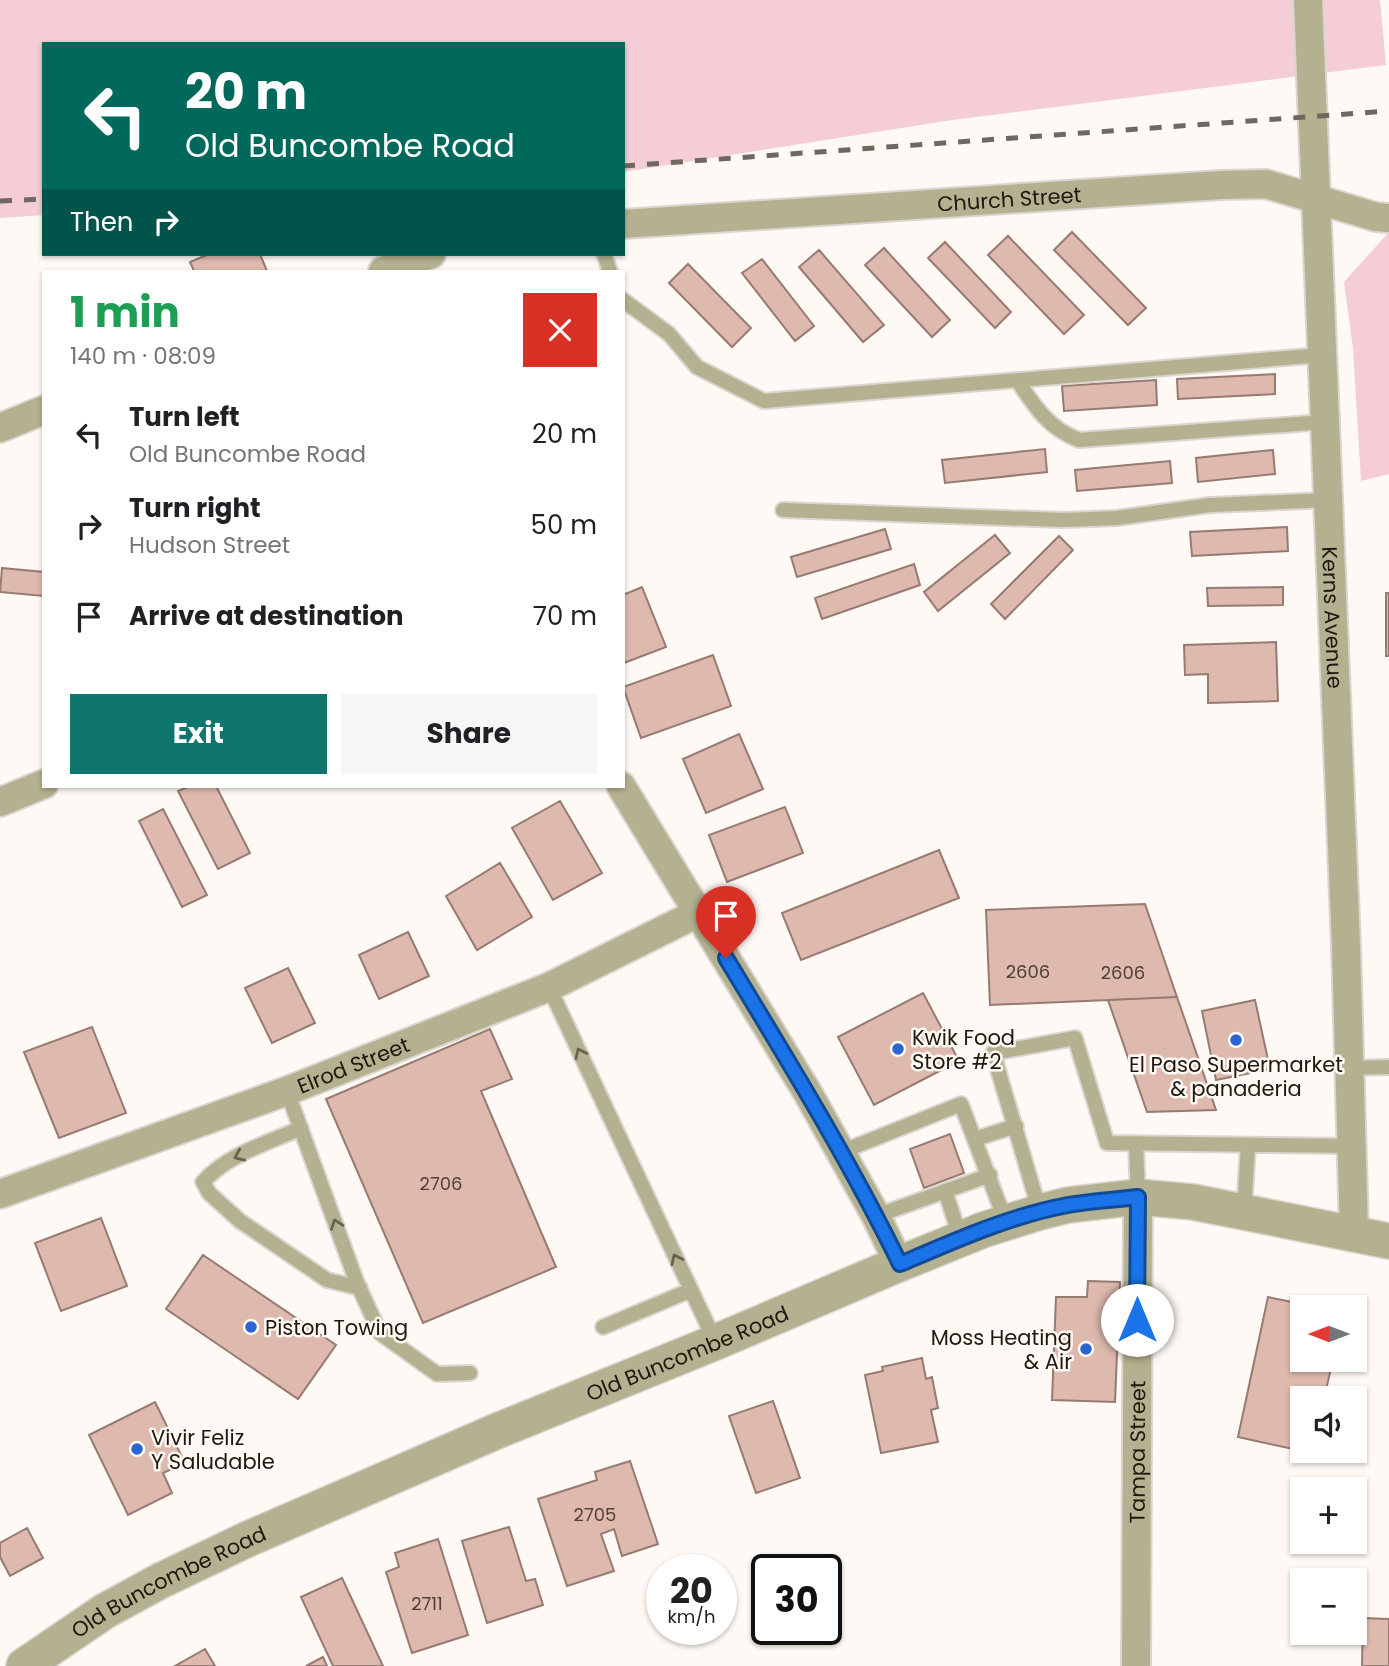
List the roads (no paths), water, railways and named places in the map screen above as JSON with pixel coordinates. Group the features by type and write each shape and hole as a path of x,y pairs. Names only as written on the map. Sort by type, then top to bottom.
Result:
{"street":[{"name":"Kerns Avenue","path":"1308,0 1354,1233"},
{"name":"Church Street","path":"625,224 1266,184 1376,217 1389,218"},
{"path":"386,270 425,256"},
{"path":"0,428 42,411"},
{"path":"0,802 42,785"},
{"path":"622,788 809,1095 900,1264"},
{"name":"Elrod Street","path":"0,1194 287,1091 549,987 698,913"},
{"name":"Old Buncombe Road","path":"24,1666 105,1611 248,1539 497,1432 961,1238 1006,1222 1068,1205 1138,1197 1193,1202 1389,1241"},
{"name":"Tampa Street","path":"1136,1666 1138,1197"}],"lane":[{"path":"625,301 669,334 697,367 764,401 1322,355"},
{"path":"1017,380 1038,412 1061,433 1079,440 1324,422"},
{"path":"783,510 1063,520 1117,518 1210,505 1328,500"},
{"path":"549,987 716,1342"},
{"path":"1040,1212 993,1053 1074,1038 1107,1143 1352,1146"},
{"path":"1349,1068 1389,1067"},
{"path":"287,1091 360,1288 380,1333 437,1374 470,1373"},
{"path":"841,1152 961,1104 1006,1222"},
{"path":"975,1139 1016,1126"},
{"path":"301,1128 215,1168 203,1182 209,1193 240,1221 327,1280 360,1288"},
{"path":"1136,1144 1138,1197"},
{"path":"1244,1212 1248,1145"},
{"path":"876,1216 990,1175"},
{"path":"944,1191 961,1238"},
{"path":"603,1327 691,1290"}],"railway":[{"path":"625,166 1389,111"},
{"path":"0,201 42,199"}],"place":[{"name":"El Paso Supermarket & panaderia","path":"1236,1040"},
{"name":"Kwik Food Store #2","path":"898,1049"},
{"name":"Piston Towing","path":"251,1327"},
{"name":"Moss Heating & Air","path":"1086,1349"},
{"name":"Vivir Feliz Y Saludable","path":"137,1449"}]}
